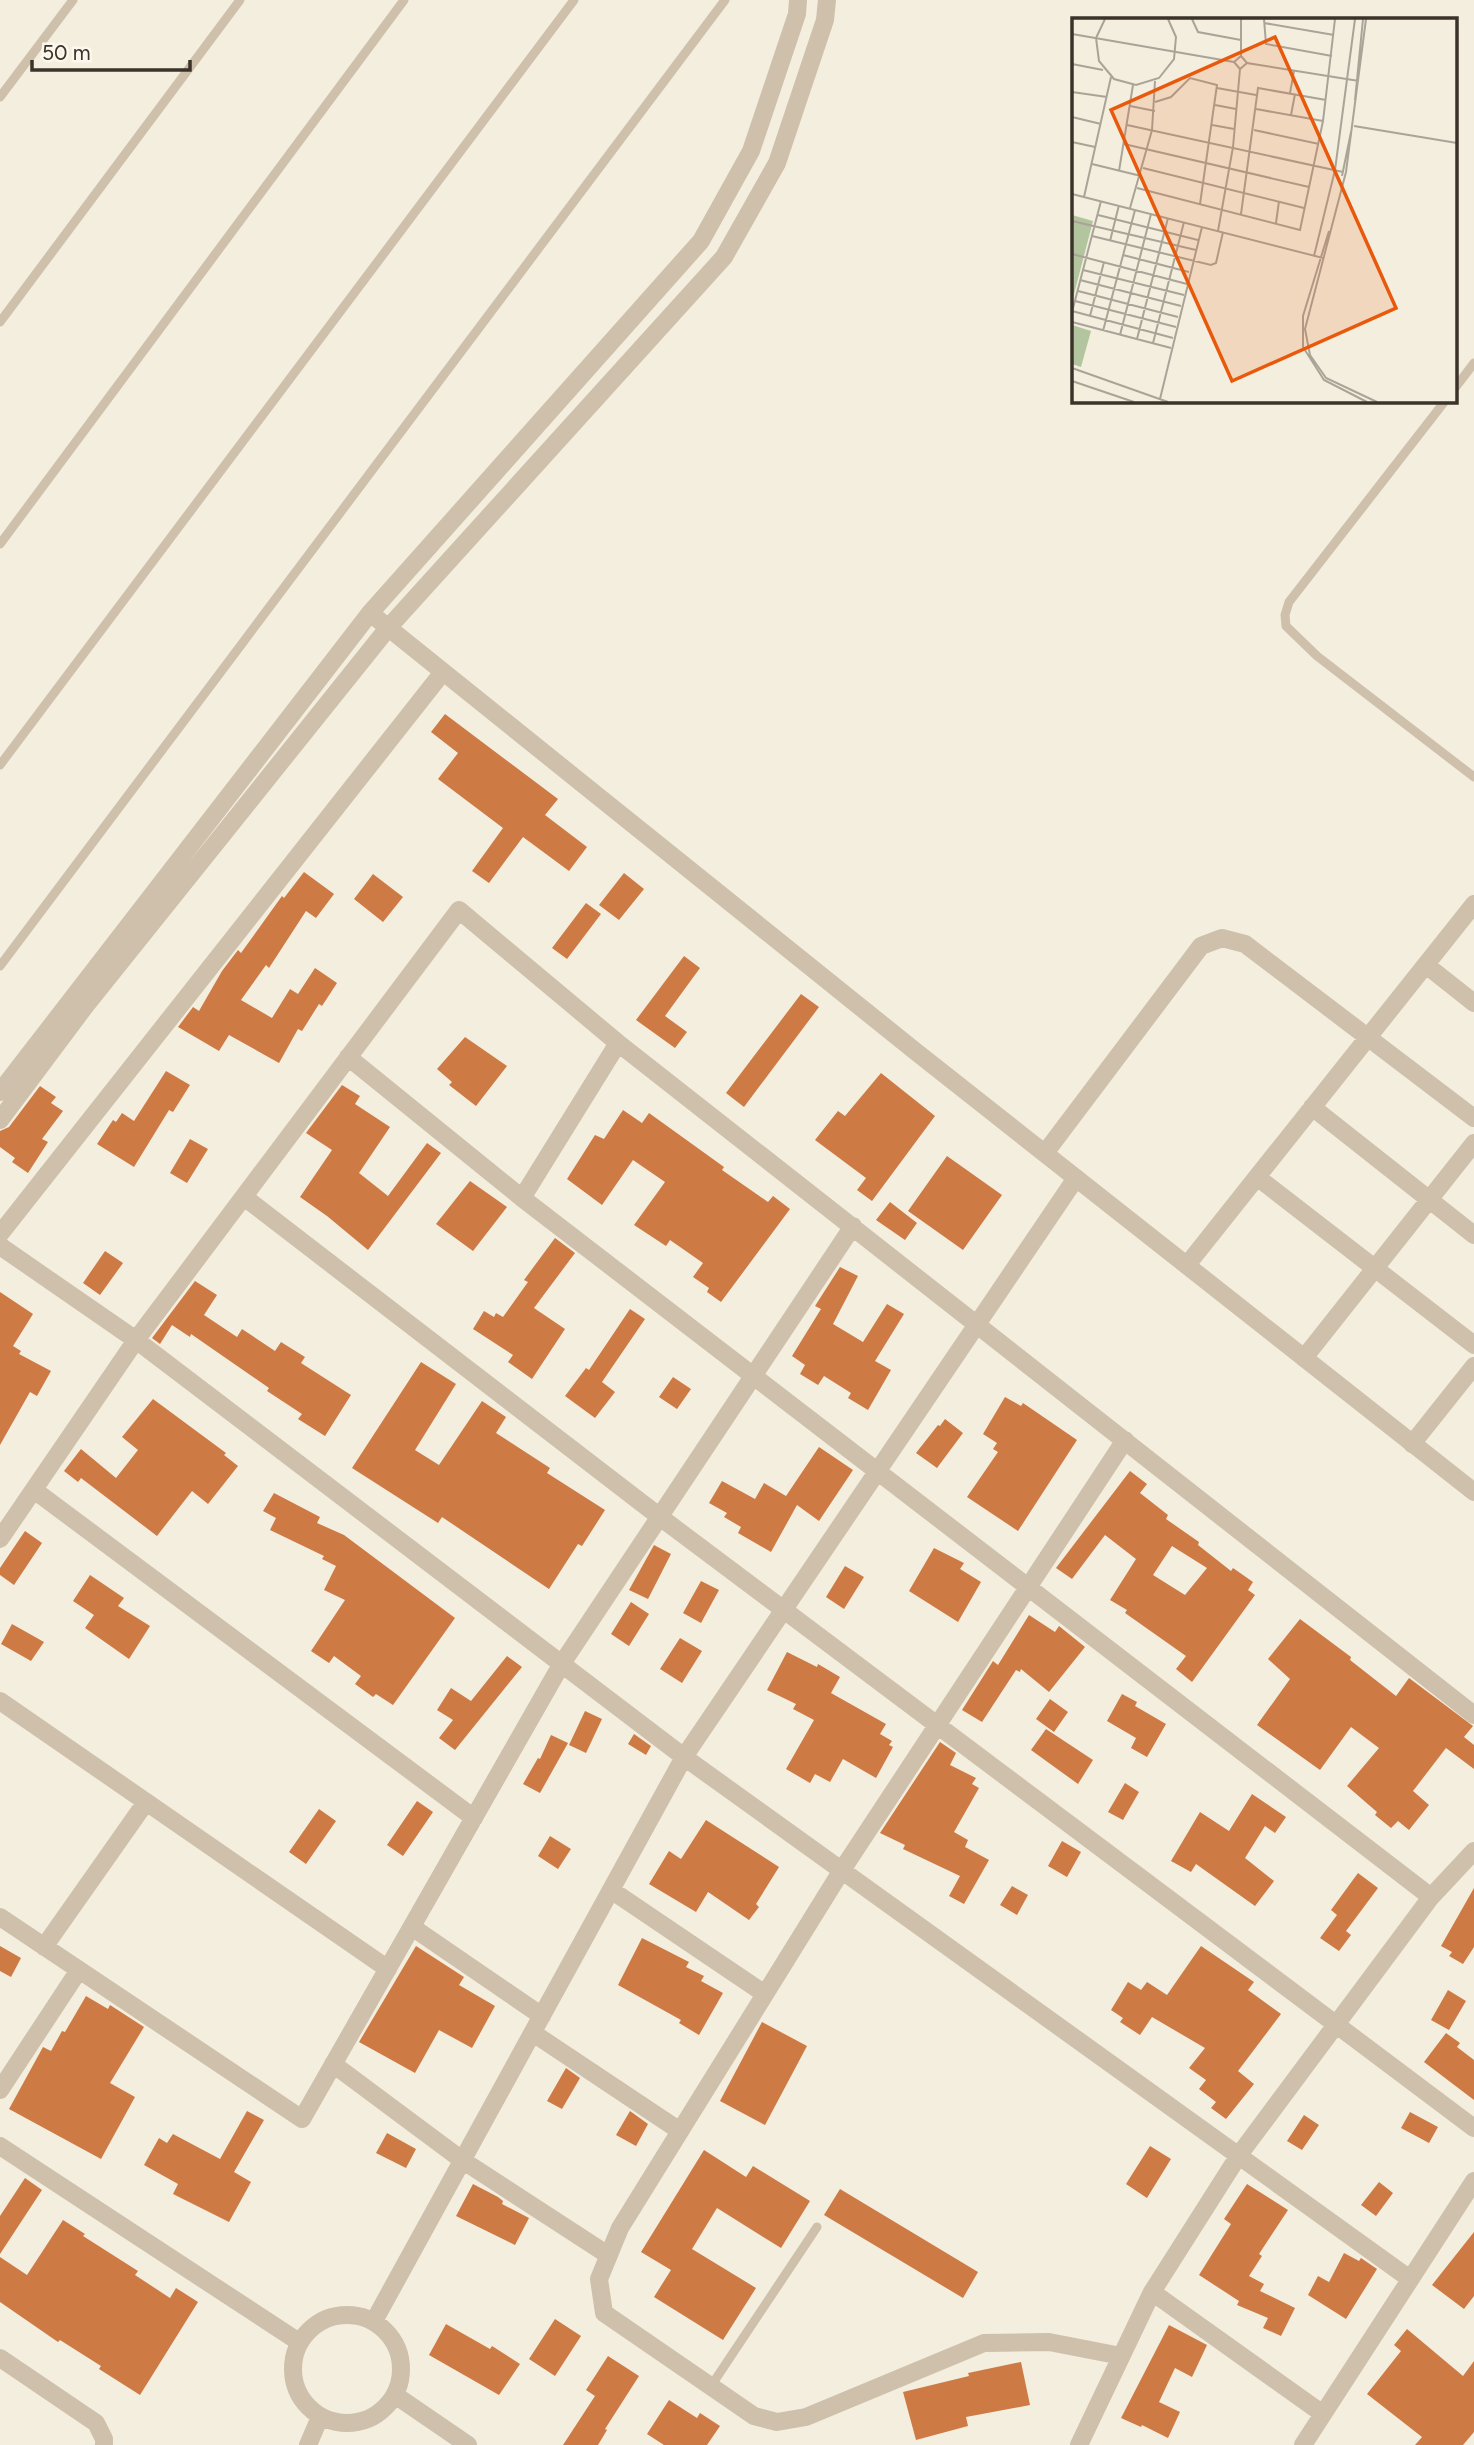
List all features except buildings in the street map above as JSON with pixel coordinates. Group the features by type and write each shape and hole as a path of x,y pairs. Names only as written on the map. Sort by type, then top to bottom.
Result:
{"street":[{"path":"0,1092 370,613 701,241 751,151 797,14 799,0"},
{"path":"0,1120 86,1005 388,628 724,257 777,163 825,20 827,0"},
{"path":"370,613 1076,1178 1474,1492"},
{"path":"0,1234 443,672"},
{"path":"1187,1265 1474,904"},
{"path":"0,1539 136,1340 459,910 618,1042 1474,1715"},
{"path":"1045,1153 1201,946 1222,938 1245,944 1474,1118"},
{"path":"1426,965 1474,1003"},
{"path":"522,1198 618,1042"},
{"path":"348,1057 522,1198 1431,1897"},
{"path":"1312,1107 1474,1235"},
{"path":"1304,1358 1474,1143"},
{"path":"1257,1177 1474,1345"},
{"path":"374,2321 684,1757 1076,1178"},
{"path":"244,1197 660,1517 1474,2128"},
{"path":"0,1917 302,2119 561,1665 853,1226"},
{"path":"0,1246 136,1340 684,1757 1410,2279"},
{"path":"1412,1444 1474,1366"},
{"path":"1121,2356 1049,2342 984,2343 806,2417 777,2422 754,2416 604,2314 598,2279 620,2228 842,1870 1125,1440"},
{"path":"34,1490 474,1818"},
{"path":"0,1701 388,1969"},
{"path":"44,1947 146,1802"},
{"path":"1079,2445 1152,2292 1239,2155 1431,1897 1474,1850"},
{"path":"611,1890 765,1994"},
{"path":"412,1927 542,2016"},
{"path":"0,2090 79,1970"},
{"path":"533,2032 680,2131"},
{"path":"333,2064 463,2160 608,2255"},
{"path":"0,2146 299,2342"},
{"path":"1303,2445 1474,2181"},
{"path":"1152,2292 1323,2414"},
{"path":"352,2314 374,2321 393,2339 400,2354 401,2381 395,2396 382,2412 362,2421 341,2423 320,2417 305,2404 294,2384 292,2362 299,2342 316,2323 332,2316 352,2314"},
{"path":"0,2358 96,2423 104,2445"},
{"path":"395,2396 468,2445"},
{"path":"308,2445 320,2417"}],"lane":[{"path":"0,97 73,0"},
{"path":"0,321 240,0"},
{"path":"0,544 404,0"},
{"path":"0,765 574,0"},
{"path":"0,966 725,0"},
{"path":"1456,387 1474,363"},
{"path":"1444,402 1289,603 1286,626 1317,656 1474,776"},
{"path":"711,2386 817,2227"}]}
